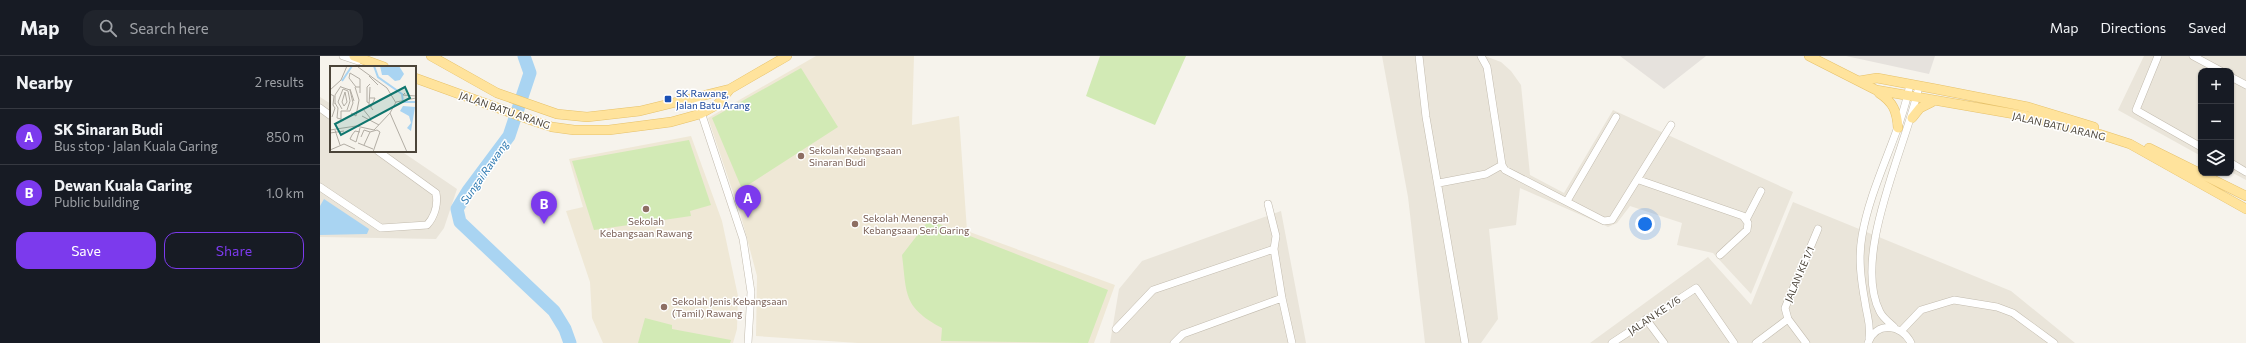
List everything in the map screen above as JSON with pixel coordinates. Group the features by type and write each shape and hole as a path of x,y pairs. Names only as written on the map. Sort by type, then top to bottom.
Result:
{"main road":[{"path":"354,56 381,66"},
{"name":"JALAN BATU ARANG","path":"431,56 497,93 557,114 587,117 640,112 730,89 788,56"},
{"name":"JALAN BATU ARANG","path":"1809,56 1876,90 1932,102 2026,116 2098,134 2130,144 2246,209"},
{"name":"JALAN BATU ARANG","path":"416,78 552,127 574,130 609,130 671,122 700,114 718,104 730,89"},
{"name":"JALAN BATU ARANG","path":"1860,82 1877,78 2028,107 2131,139 2246,196"},
{"path":"1876,90 1889,100 1894,107 1897,114 1898,128"},
{"path":"1912,118 1920,108 1932,102"}],"street":[{"path":"343,56 378,66"},
{"path":"1419,56 1426,117 1439,183 1465,343"},
{"path":"1481,56 1488,66 1502,165 1505,170 1604,221 1608,222 1612,220 1639,180 1671,125"},
{"path":"2158,56 2137,106 2138,112 2198,145"},
{"path":"2193,56 2215,68"},
{"path":"2234,79 2246,85"},
{"path":"1869,341 1871,324 1865,304 1860,266 1862,237 1867,211 1898,128 1912,98 1915,85"},
{"path":"696,98 700,114 743,239 751,292 748,343"},
{"path":"1911,343 1902,330 1894,327 1881,314 1875,302 1872,272 1874,244 1879,214 1912,118 1912,98"},
{"path":"320,108 330,115"},
{"path":"1567,201 1616,117"},
{"path":"320,187 381,228 428,225 432,219 438,200 436,193 379,152"},
{"path":"1439,183 1486,174 1502,165"},
{"path":"2234,165 2246,172"},
{"path":"1639,180 1743,216 1748,223 1747,230 1720,255"},
{"path":"1746,220 1761,191"},
{"path":"1268,204 1277,241 1274,249 1282,298 1292,343"},
{"name":"JALAN KE 1/1","path":"1788,319 1784,308 1818,229"},
{"path":"1116,329 1153,290 1274,249"},
{"name":"JALAN KE 1/6","path":"1612,343 1646,319 1696,288 1734,343"},
{"path":"1174,343 1183,334 1282,298"},
{"path":"1902,330 1921,310 1954,300 1997,307 2013,313 2054,343"},
{"path":"1646,319 1664,343"},
{"path":"1756,343 1788,319 1806,343"},
{"path":"1869,341 1880,329 1894,327"}],"shaded area":[{"name":"Sekolah Menengah Kebangsaan Seri Garing","path":"816,56 914,56 912,125 959,116 967,231 1115,285 1094,343 858,343 756,336 757,276 741,216 708,118"},
{"path":"1382,56 1485,56 1501,62 1511,71 1521,85 1530,175 1564,193 1613,110 1793,192 1751,294 1713,253 1677,245 1682,223 1630,206 1617,223 1608,227 1520,188 1516,225 1489,229 1498,319 1481,343 1425,343 1408,197"},
{"path":"1620,56 1706,56 1664,89"},
{"path":"1846,56 1935,56 1929,74"},
{"path":"2144,56 2246,56 2246,180 2234,174 2234,68 2198,68 2198,154 2118,110"},
{"path":"320,97 330,103 330,152 402,152 457,189 444,228 436,239 320,237"},
{"name":"Sekolah Kebangsaan Rawang","path":"691,136 722,221 738,296 737,329 733,343 603,343 592,318 590,282 566,211 583,207 569,159"},
{"path":"1793,202 2011,291 2075,343 1590,343 1708,257 1751,305"},
{"path":"1281,211 1306,343 1110,343 1119,289 1142,261"}],"green space":[{"path":"1100,56 1186,56 1155,125 1086,96"},
{"path":"801,68 838,127 742,189 712,118"},
{"path":"689,140 711,205 690,211 691,216 594,230 572,161"},
{"path":"929,220 1108,290 1088,343 941,341 942,328 920,313 909,299 902,255"},
{"path":"645,318 672,325 672,329 731,340 730,343 638,343"}],"water":[{"path":"324,199 369,229 367,234 320,235 320,206"}],"waterway":[{"name":"Sungai Rawang","path":"524,56 530,73 509,136 468,191 457,209 460,222 554,311 565,329 570,343"}],"place":[{"name":"SK Rawang, Jalan Batu Arang","path":"668,99"},
{"name":"Sekolah Kebangsaan Sinaran Budi","path":"801,156"},
{"name":"Sekolah Kebangsaan Rawang","path":"646,209"},
{"name":"SK Sinaran Budi","path":"748,218"},
{"name":"Dewan Kuala Garing","path":"544,224"},
{"name":"Sekolah Menengah Kebangsaan Seri Garing","path":"855,224"},
{"name":"Sekolah Jenis Kebangsaan (Tamil) Rawang","path":"664,307"}]}
